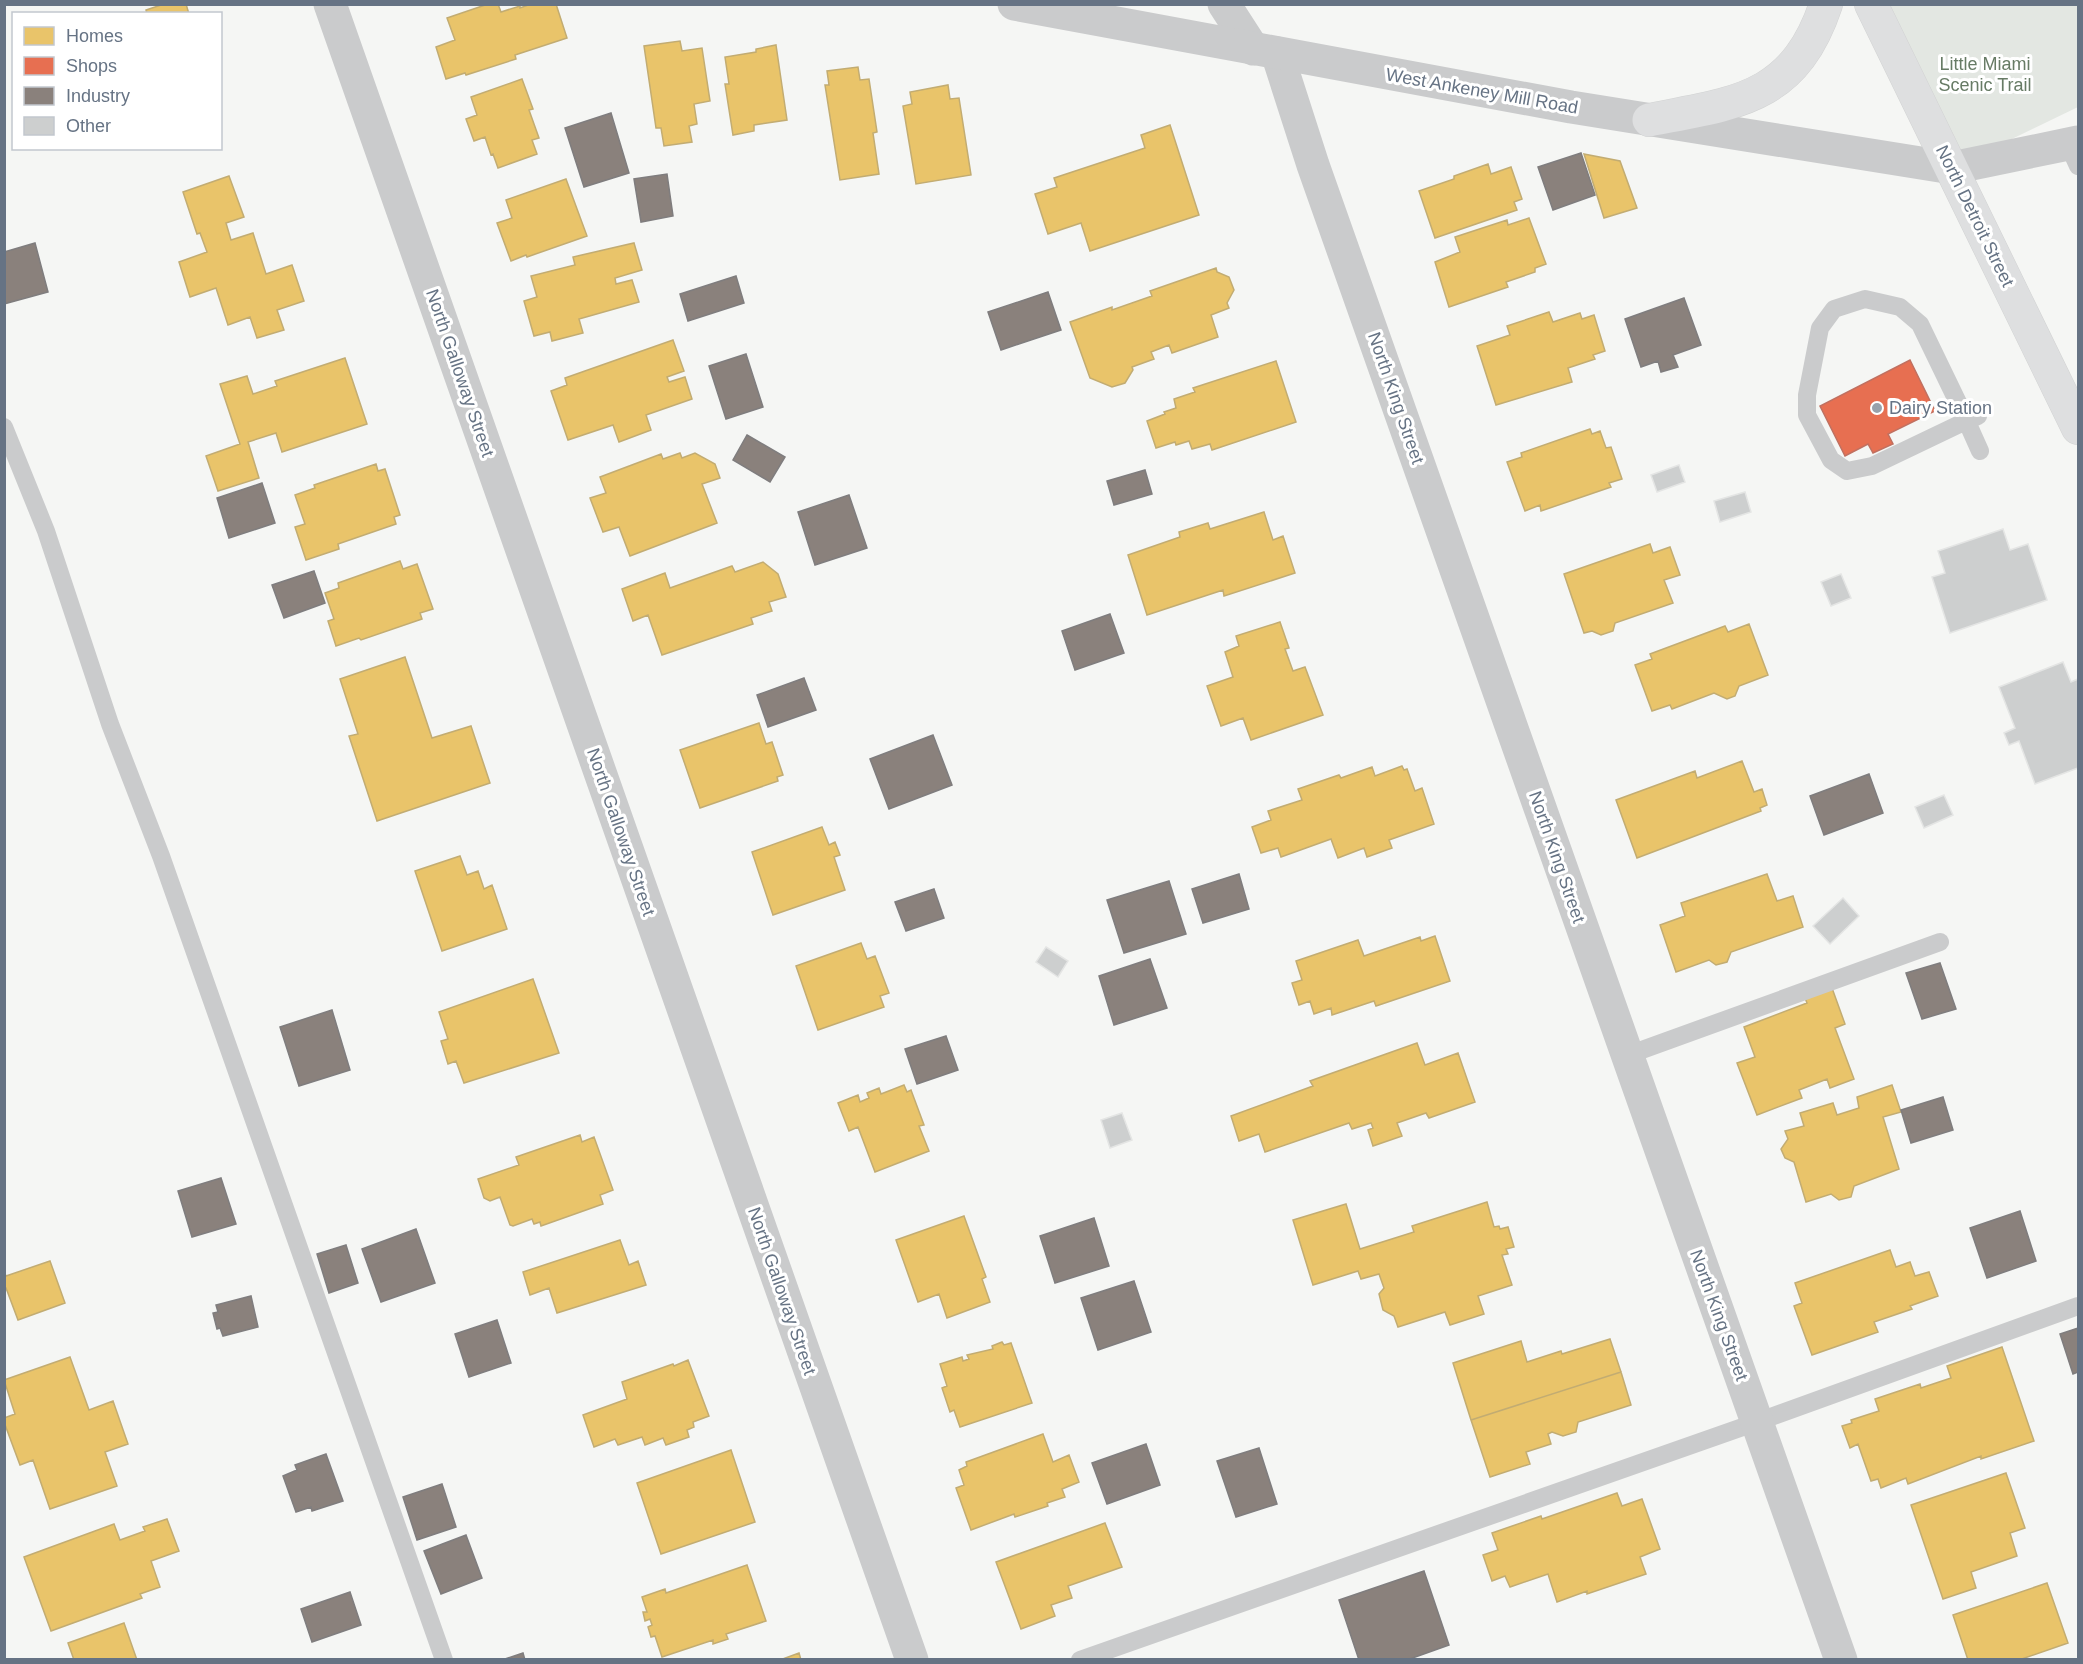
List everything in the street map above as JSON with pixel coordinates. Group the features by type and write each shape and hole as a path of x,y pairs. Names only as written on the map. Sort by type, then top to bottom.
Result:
{"highway":[{"path":"1649,120 1723,106 1754,95 1775,83 1791,69 1803,53 1818,28 1826,4"},
{"name":"North Detroit Street","path":"1871,4 2079,428"}],"street":[{"name":"North Galloway Street","path":"330,4 912,1659"},
{"name":"West Ankeney Mill Road","path":"1014,4 1649,120 1952,168"},
{"name":"North King Street","path":"1224,4 1265,51 1317,176 1841,1659"},
{"path":"1952,168 2075,151"}],"lane":[{"path":"1972,419 1872,466 1847,471 1831,460 1807,415 1807,395 1820,328 1834,309 1865,299 1900,307 1920,324 1972,419 1980,451"},
{"path":"4,427 46,531 110,724 161,856 444,1659"},
{"path":"1628,1055 1940,942"},
{"path":"1080,1659 1757,1422 2079,1306"}],"green space":[{"name":"Little Miami Scenic Trail","path":"1871,5 2078,5 2078,107 1952,168"}],"building: Homes":[{"path":"164,4 186,4 188,12 146,12 146,10"},
{"path":"488,4 498,4 501,12 531,4 556,4 567,38 515,55 516,59 446,79 436,47 455,40 447,18"},
{"path":"680,41 682,51 702,48 710,101 694,104 697,124 689,126 692,142 664,146 661,128 656,128 644,46"},
{"path":"776,45 787,120 754,125 754,131 733,135 725,84 729,84 725,57 756,52 756,49"},
{"path":"858,67 860,80 869,79 877,132 873,133 879,174 840,180 825,85 829,85 827,71"},
{"path":"522,79 533,109 529,110 539,138 532,140 537,154 498,168 485,137 474,141 466,119 477,115 471,97"},
{"path":"948,85 950,99 959,98 971,175 916,184 903,106 912,104 910,92"},
{"path":"1170,125 1199,215 1090,251 1081,223 1048,234 1035,194 1057,187 1054,178 1145,148 1141,135"},
{"path":"1584,154 1620,161 1637,208 1604,218"},
{"path":"1488,164 1491,174 1511,167 1522,199 1514,202 1517,210 1435,238 1419,191"},
{"path":"229,176 244,217 226,223 231,240 253,233 266,274 292,265 304,301 277,310 284,330 257,338 250,317 228,325 216,288 190,297 179,262 207,252 200,233 197,234 183,192"},
{"path":"566,179 587,236 511,261 497,223 512,218 506,200"},
{"path":"1529,218 1546,264 1535,268 1535,272 1506,282 1508,287 1449,307 1435,262 1460,252 1455,237 1507,220 1508,225"},
{"path":"634,243 642,270 615,278 616,284 632,280 639,302 579,319 583,333 552,341 550,332 534,336 524,301 537,297 531,276 575,265 573,257"},
{"path":"1216,268 1217,272 1229,277 1234,290 1227,303 1229,308 1211,315 1218,337 1172,353 1169,345 1151,352 1154,359 1132,367 1133,370 1125,383 1112,387 1090,378 1070,322 1152,296 1150,291"},
{"path":"1549,312 1553,322 1580,313 1582,319 1594,315 1605,351 1593,355 1595,359 1568,368 1572,382 1496,405 1477,346 1510,335 1507,326"},
{"path":"673,340 684,371 667,377 669,382 685,377 692,399 646,415 651,430 619,442 613,425 568,440 551,391 567,385 565,378"},
{"path":"345,358 367,424 282,452 276,433 248,442 259,478 218,491 206,456 240,444 220,384 247,376 253,394 277,386 275,381"},
{"path":"1276,361 1296,422 1212,450 1210,444 1192,449 1189,441 1176,445 1175,442 1156,448 1147,421 1176,408 1174,399 1195,392 1193,388"},
{"path":"1590,429 1592,434 1600,431 1606,448 1611,447 1622,479 1609,483 1611,487 1541,511 1540,505 1525,511 1507,462 1522,457 1521,453"},
{"path":"680,453 682,458 695,453 715,464 720,478 702,484 717,523 630,556 619,527 603,532 590,498 606,493 600,477 661,454 663,459"},
{"path":"376,464 378,471 385,469 400,515 394,517 396,524 338,544 339,549 306,560 295,527 305,524 295,495 315,488 314,485"},
{"path":"1264,512 1273,540 1283,536 1295,573 1224,596 1223,590 1147,615 1128,555 1180,537 1179,532 1208,523 1210,529"},
{"path":"1650,544 1653,553 1670,547 1680,575 1664,580 1673,603 1615,623 1613,631 1601,635 1592,631 1584,633 1564,574"},
{"path":"400,561 403,569 417,564 433,609 420,613 422,619 336,646 328,621 334,619 325,593 339,588 338,583"},
{"path":"763,562 778,574 786,597 769,602 772,611 751,618 753,624 662,655 648,615 633,621 622,589 665,573 670,588 732,566 735,572"},
{"path":"1280,622 1289,648 1285,649 1293,671 1305,667 1323,715 1251,740 1243,718 1221,726 1207,686 1233,677 1225,652 1239,646 1236,636"},
{"path":"1749,624 1768,675 1739,686 1735,696 1727,699 1714,693 1672,709 1670,705 1652,711 1635,665 1652,659 1650,654 1725,626 1728,632"},
{"path":"405,657 432,738 471,726 490,783 377,821 349,736 358,734 340,679"},
{"path":"759,723 766,744 772,742 783,775 777,777 778,781 700,808 680,750"},
{"path":"1742,761 1754,792 1762,789 1767,805 1760,808 1761,811 1637,858 1616,800 1695,771 1697,778"},
{"path":"1402,766 1404,770 1407,769 1415,791 1422,788 1434,824 1389,840 1392,848 1367,857 1364,848 1338,858 1331,839 1281,857 1278,848 1261,853 1252,827 1271,820 1268,811 1302,800 1298,789 1372,767 1375,776"},
{"path":"822,827 829,845 835,842 840,855 834,857 845,890 773,915 752,852"},
{"path":"460,856 467,875 478,871 484,889 492,885 507,929 442,951 415,871"},
{"path":"1767,874 1777,901 1793,896 1803,927 1731,952 1727,962 1716,965 1709,960 1676,972 1660,925 1685,916 1681,903"},
{"path":"1435,936 1450,981 1376,1006 1374,1001 1332,1015 1331,1008 1314,1014 1310,1001 1299,1005 1292,983 1302,980 1296,961 1358,940 1364,956 1420,937 1421,941"},
{"path":"861,943 867,959 875,956 889,993 880,996 884,1007 818,1030 796,966"},
{"path":"533,979 559,1053 464,1083 456,1061 448,1064 441,1041 448,1039 439,1012"},
{"path":"1832,988 1845,1024 1835,1028 1854,1079 1830,1088 1827,1079 1799,1090 1802,1098 1757,1115 1737,1063 1755,1057 1744,1027 1807,1003 1805,998"},
{"path":"1417,1043 1425,1065 1458,1053 1475,1102 1429,1118 1426,1113 1397,1123 1402,1136 1373,1146 1368,1130 1373,1128 1371,1123 1352,1129 1349,1123 1265,1152 1259,1134 1239,1141 1231,1116 1313,1086 1310,1081"},
{"path":"904,1085 907,1092 911,1090 924,1125 919,1126 929,1151 875,1172 858,1127 849,1131 838,1103 858,1095 860,1102 869,1098 867,1093 879,1088 881,1094"},
{"path":"1892,1085 1901,1112 1883,1117 1899,1169 1854,1186 1851,1197 1839,1200 1831,1194 1806,1202 1794,1162 1785,1158 1781,1149 1788,1139 1785,1131 1804,1126 1800,1113 1833,1103 1837,1115 1859,1108 1857,1097"},
{"path":"580,1135 582,1142 594,1137 613,1190 600,1195 603,1204 541,1226 540,1222 534,1224 532,1219 513,1226 510,1225 500,1197 490,1201 484,1198 478,1179 519,1165 516,1157"},
{"path":"1487,1202 1494,1227 1499,1226 1500,1229 1508,1227 1514,1247 1506,1249 1508,1254 1502,1255 1512,1285 1478,1296 1484,1314 1450,1325 1445,1312 1398,1327 1394,1316 1383,1310 1379,1294 1384,1288 1379,1274 1361,1279 1358,1271 1313,1285 1293,1220 1346,1204 1360,1249 1414,1232 1412,1226"},
{"path":"964,1216 986,1277 982,1279 990,1302 947,1318 939,1294 918,1302 896,1240"},
{"path":"620,1240 629,1265 638,1261 646,1285 557,1313 549,1288 530,1295 523,1272"},
{"path":"1890,1250 1896,1267 1910,1262 1915,1276 1929,1272 1938,1296 1910,1306 1912,1309 1874,1322 1878,1332 1812,1355 1794,1306 1802,1303 1795,1283"},
{"path":"50,1261 65,1303 18,1320 6,1288 4,1288 4,1271 6,1276"},
{"path":"1610,1339 1621,1372 1471,1420 1453,1363 1521,1341 1527,1362"},
{"path":"1002,1342 1004,1345 1011,1343 1032,1403 960,1427 954,1410 950,1412 942,1388 947,1386 940,1364 962,1357 963,1361 969,1359 967,1355 993,1349 992,1346"},
{"path":"2002,1347 2034,1441 1981,1459 1981,1456 1908,1484 1906,1478 1881,1488 1878,1479 1871,1481 1858,1444 1850,1448 1842,1426 1852,1423 1851,1420 1879,1411 1875,1399 1920,1384 1921,1388 1951,1378 1947,1366"},
{"path":"70,1357 89,1410 113,1401 128,1444 105,1452 117,1486 50,1509 33,1460 20,1465 4,1422 4,1418 15,1414 4,1380"},
{"path":"688,1360 709,1416 693,1422 694,1427 687,1430 689,1437 666,1445 663,1438 645,1445 642,1437 618,1445 615,1439 594,1447 583,1415 627,1399 622,1382"},
{"path":"1621,1372 1631,1405 1578,1422 1576,1432 1563,1436 1552,1432 1548,1434 1551,1444 1526,1452 1530,1464 1490,1477 1471,1420"},
{"path":"1043,1434 1053,1462 1069,1455 1079,1482 1062,1489 1065,1497 1047,1503 1048,1506 1015,1517 1014,1514 971,1530 956,1488 964,1485 959,1470 967,1466 966,1462"},
{"path":"731,1450 755,1522 661,1554 637,1483"},
{"path":"2006,1473 2025,1528 2010,1533 2017,1556 1971,1572 1976,1588 1943,1599 1911,1505"},
{"path":"1617,1493 1622,1506 1642,1499 1660,1549 1640,1557 1646,1574 1557,1602 1548,1574 1510,1587 1505,1576 1492,1581 1483,1555 1498,1550 1492,1533 1541,1516 1542,1519"},
{"path":"167,1519 179,1551 151,1561 160,1587 140,1594 142,1598 51,1631 24,1557 114,1524 120,1540 145,1531 143,1527"},
{"path":"1105,1523 1122,1567 1068,1586 1072,1598 1051,1605 1055,1616 1021,1629 996,1562"},
{"path":"747,1565 766,1621 726,1634 728,1639 713,1644 713,1640 662,1657 655,1636 651,1637 648,1627 652,1625 650,1619 645,1621 643,1612 647,1612 642,1597 665,1589 666,1593"},
{"path":"2047,1583 2068,1643 2019,1660 1968,1660 1953,1615"},
{"path":"124,1623 137,1660 74,1660 68,1643"},
{"path":"799,1653 801,1660 780,1660"}],"building: Shops":[{"name":"Dairy Station","path":"1910,360 1935,411 1888,434 1893,444 1873,453 1868,444 1845,456 1820,406"}],"building: Industry":[{"path":"611,113 629,173 584,187 565,128"},
{"path":"1581,153 1595,195 1553,210 1538,167"},
{"path":"667,174 673,216 641,222 634,179"},
{"path":"35,243 48,292 4,304 4,252"},
{"path":"736,276 744,303 688,321 680,294"},
{"path":"1048,292 1061,330 1001,350 988,312"},
{"path":"1684,298 1701,345 1673,355 1678,367 1661,372 1658,361 1641,367 1625,319"},
{"path":"746,354 763,407 726,419 709,366"},
{"path":"747,435 785,457 770,482 733,460"},
{"path":"1145,470 1152,494 1114,505 1107,481"},
{"path":"262,483 275,523 229,538 217,498"},
{"path":"849,495 867,548 815,565 798,512"},
{"path":"314,571 325,603 284,618 272,585"},
{"path":"1110,614 1124,653 1075,670 1062,631"},
{"path":"804,678 816,710 768,727 757,695"},
{"path":"933,735 952,785 889,809 870,759"},
{"path":"1869,774 1883,813 1824,835 1810,796"},
{"path":"1239,874 1249,909 1203,923 1192,889"},
{"path":"1169,881 1186,934 1124,953 1107,900"},
{"path":"934,889 944,918 906,931 895,902"},
{"path":"1150,959 1167,1008 1114,1025 1099,976"},
{"path":"1940,963 1956,1009 1922,1019 1906,973"},
{"path":"332,1010 350,1070 299,1086 280,1027"},
{"path":"946,1036 958,1070 917,1084 905,1049"},
{"path":"1943,1097 1953,1130 1911,1143 1901,1110"},
{"path":"221,1178 236,1224 192,1237 178,1191"},
{"path":"2020,1211 2036,1261 1987,1278 1970,1228"},
{"path":"1094,1218 1109,1266 1055,1283 1040,1236"},
{"path":"416,1229 435,1283 381,1302 362,1249"},
{"path":"346,1245 358,1283 329,1293 317,1254"},
{"path":"1134,1281 1151,1332 1098,1350 1081,1298"},
{"path":"251,1296 258,1327 223,1336 220,1328 217,1329 213,1313 218,1312 216,1305"},
{"path":"497,1320 511,1363 469,1377 455,1334"},
{"path":"2078,1328 2078,1372 2073,1374 2060,1334"},
{"path":"1146,1444 1160,1485 1107,1504 1092,1463"},
{"path":"1259,1448 1277,1504 1236,1517 1217,1461"},
{"path":"326,1454 343,1501 312,1511 311,1507 296,1512 283,1476 297,1470 295,1465"},
{"path":"442,1484 456,1527 417,1540 403,1497"},
{"path":"466,1535 482,1578 441,1594 424,1551"},
{"path":"1424,1571 1449,1645 1407,1660 1359,1660 1339,1600"},
{"path":"350,1592 361,1625 312,1642 301,1609"},
{"path":"523,1653 525,1660 502,1660"}],"building: Other":[{"path":"1679,465 1685,482 1657,492 1651,475"},
{"path":"1745,492 1751,512 1720,522 1714,501"},
{"path":"2003,529 2010,550 2028,544 2047,600 1950,633 1932,577 1945,573 1938,551"},
{"path":"1841,574 1851,598 1831,606 1821,582"},
{"path":"2063,662 2071,682 2078,679 2078,768 2035,784 2019,741 2009,745 2004,733 2015,728 1999,687"},
{"path":"1944,795 1953,815 1924,828 1915,807"},
{"path":"1843,898 1859,916 1830,944 1813,926"},
{"path":"1046,947 1068,961 1058,977 1036,962"},
{"path":"1122,1113 1132,1140 1110,1148 1101,1120"}],"place":[{"name":"Dairy Station","path":"1877,408"}]}
